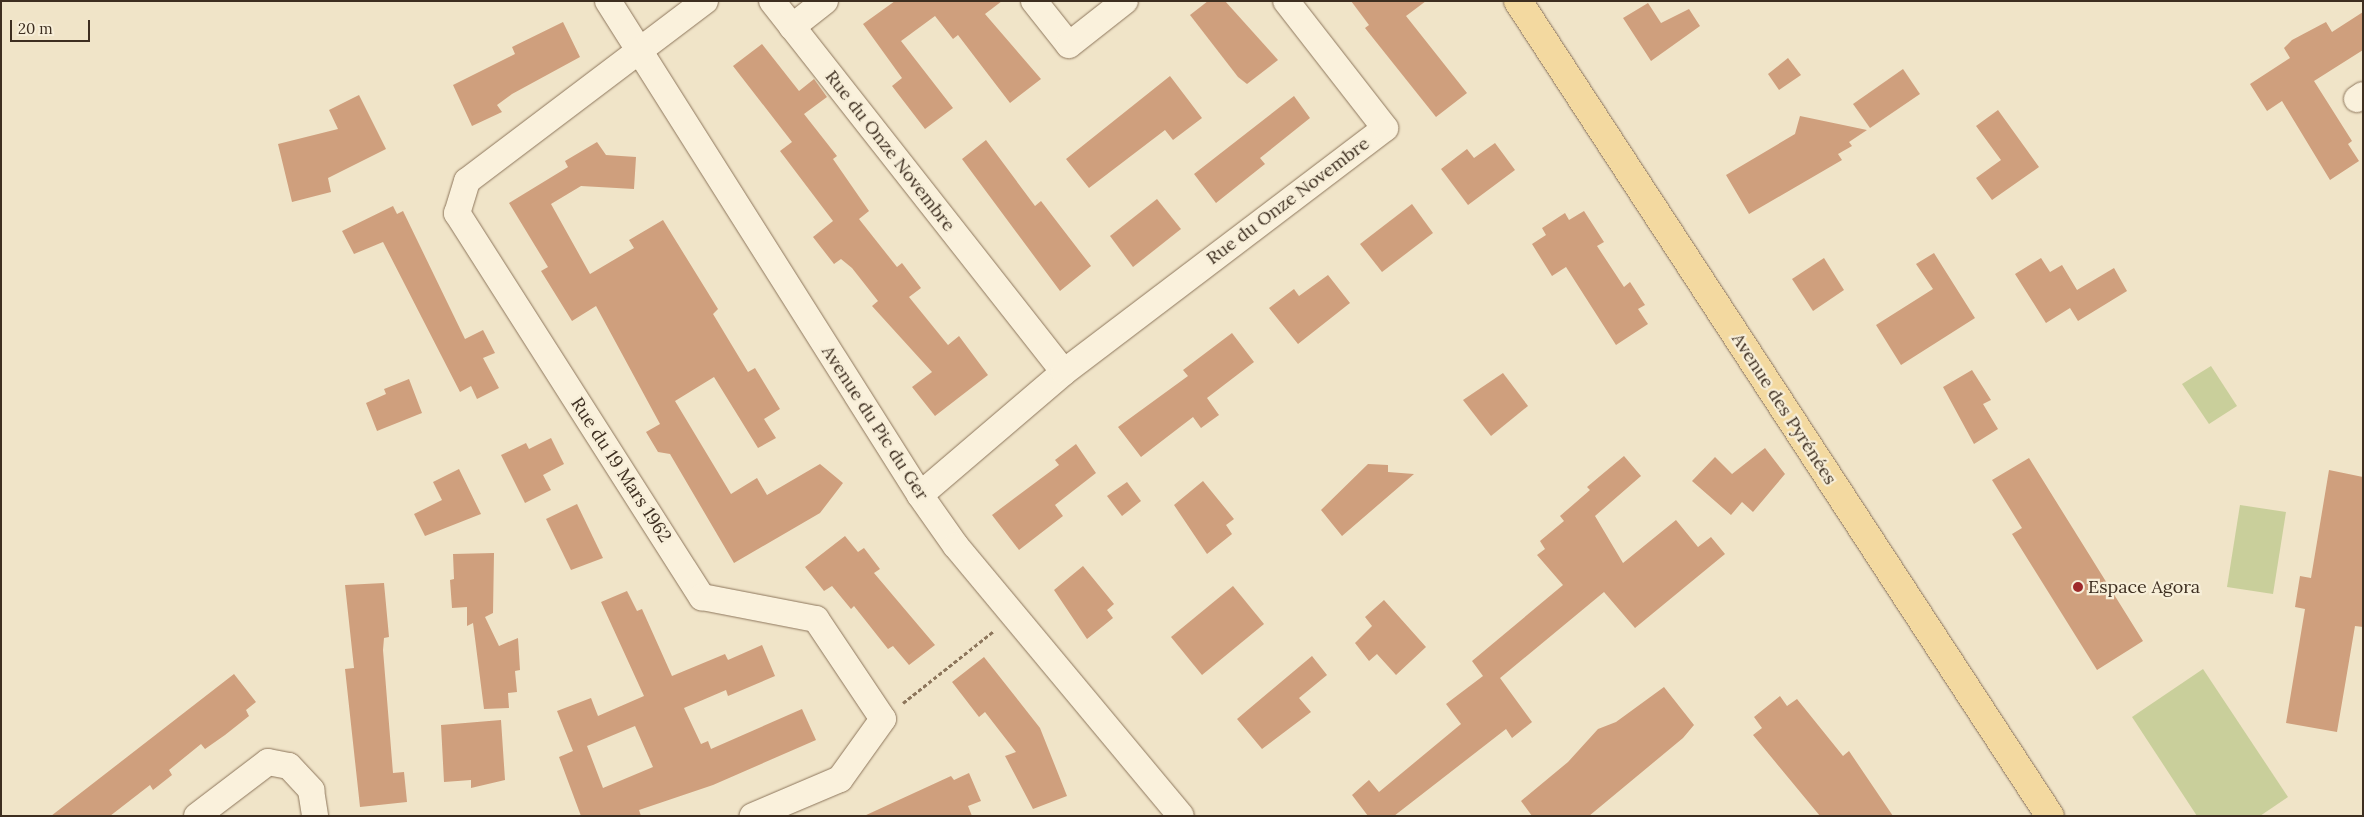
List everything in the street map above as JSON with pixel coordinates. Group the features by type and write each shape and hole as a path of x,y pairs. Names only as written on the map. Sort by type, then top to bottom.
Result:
{"main road":[{"name":"Avenue des Pyrénées","path":"1518,1 2050,816"}],"street":[{"name":"Avenue du Pic du Ger","path":"608,1 920,496 1014,615 1181,816"},
{"name":"Rue du 19 Mars 1962","path":"704,1 640,52 467,181 457,213 702,597 816,619 883,719"},
{"name":"Rue du Onze Novembre","path":"772,1 1064,372"},
{"path":"792,27 825,1"},
{"path":"1034,1 1069,45 1125,1"},
{"name":"Rue du Onze Novembre","path":"920,496 1064,372 1385,128 1286,1"},
{"path":"753,816 840,779 883,719"},
{"path":"197,816 268,762 289,766 311,790 315,816"}],"path":[{"path":"883,719 1014,615"}],"green space":[{"path":"2211,366 2237,406 2209,424 2182,384"},
{"path":"2240,505 2286,512 2273,594 2227,587"},
{"path":"2203,669 2288,797 2260,816 2197,816 2132,717"}],"building":[{"path":"895,1 1002,1 985,14 1041,79 1010,103 958,35 953,39 935,16 901,41 953,108 925,129 892,86 902,78 863,24"},
{"path":"1208,1 1225,1 1278,60 1247,84 1238,77 1190,15"},
{"path":"1351,1 1426,1 1406,16 1467,93 1436,117 1365,28 1369,25"},
{"path":"1648,3 1661,23 1689,9 1700,26 1651,61 1623,18"},
{"path":"2363,12 2363,50 2314,81 2352,141 2348,144 2359,161 2330,180 2282,101 2267,111 2250,84 2290,58 2284,48 2292,40 2326,22 2332,32"},
{"path":"563,22 580,57 512,94 497,105 502,112 472,126 453,85 515,54 512,47"},
{"path":"762,44 799,91 814,79 827,97 804,114 837,156 833,159 869,211 859,219 897,267 902,263 921,288 909,297 948,345 959,336 988,375 935,416 912,387 932,372 872,306 878,301 852,268 841,259 834,264 813,237 833,221 780,151 792,142 733,66"},
{"path":"1788,58 1801,75 1779,90 1768,74"},
{"path":"1903,69 1920,94 1870,128 1853,104"},
{"path":"1170,76 1202,118 1173,140 1165,130 1089,188 1066,159"},
{"path":"359,95 386,149 328,178 331,192 292,202 278,144 338,129 329,110"},
{"path":"1294,96 1310,118 1260,158 1265,164 1216,203 1194,174"},
{"path":"1998,110 2039,167 1992,200 1976,178 2001,160 1976,126"},
{"path":"1800,116 1867,130 1849,142 1852,146 1838,154 1842,160 1749,214 1726,175 1795,134"},
{"path":"986,140 1035,206 1041,201 1091,266 1060,291 962,159"},
{"path":"597,142 606,155 636,157 634,189 581,186 551,204 590,274 634,248 629,240 663,220 718,309 713,314 748,372 755,368 780,409 764,419 776,438 758,448 714,377 675,401 731,494 757,478 767,495 820,464 843,483 820,513 734,563 670,454 658,452 646,432 660,424 596,306 572,321 541,271 548,267 509,203 568,167 565,161"},
{"path":"1495,143 1515,170 1468,205 1441,169 1467,149 1474,158"},
{"path":"1157,199 1181,229 1133,267 1110,236"},
{"path":"1412,204 1433,233 1382,272 1360,244"},
{"path":"393,206 397,214 403,211 465,339 483,330 495,353 483,358 499,388 477,399 471,386 460,392 383,242 354,254 342,231"},
{"path":"1584,211 1604,242 1597,246 1624,287 1630,282 1645,305 1638,309 1648,324 1616,345 1566,267 1552,276 1532,244 1546,235 1542,228 1565,213 1569,220"},
{"path":"1934,253 1975,318 1901,365 1876,325 1933,289 1916,264"},
{"path":"1824,258 1844,290 1813,311 1792,279"},
{"path":"2041,258 2050,272 2062,265 2077,290 2114,268 2127,291 2078,321 2070,308 2046,323 2015,274"},
{"path":"1328,275 1350,303 1298,344 1269,308 1294,289 1299,296"},
{"path":"1232,333 1254,362 1207,398 1219,415 1201,428 1193,417 1141,457 1118,427 1188,376 1183,370"},
{"path":"1972,370 1991,400 1983,404 1998,429 1974,444 1943,387"},
{"path":"1503,373 1528,406 1491,436 1463,400"},
{"path":"409,379 422,413 377,431 366,403 386,394 384,389"},
{"path":"551,438 564,464 543,475 551,490 525,503 501,455 526,443 529,449"},
{"path":"1076,444 1096,473 1055,505 1063,516 1019,550 992,515 1059,465 1055,460"},
{"path":"1765,448 1785,474 1753,512 1742,502 1731,515 1692,481 1715,457 1732,474"},
{"path":"1624,456 1641,476 1595,516 1623,563 1676,520 1698,547 1711,537 1725,554 1635,628 1604,592 1500,678 1532,722 1512,738 1506,729 1394,816 1368,816 1352,795 1369,780 1379,792 1461,724 1446,704 1483,676 1472,661 1563,585 1537,555 1545,549 1540,541 1564,521 1560,516 1590,490 1587,487"},
{"name":"Espace Agora","path":"2029,458 2143,641 2097,670 2012,534 2022,528 1992,480"},
{"path":"1368,464 1388,465 1388,472 1414,474 1342,536 1321,510"},
{"path":"459,469 481,514 425,536 414,514 442,500 433,482"},
{"path":"2329,470 2363,477 2363,627 2355,626 2337,732 2286,723 2305,609 2295,607 2300,576 2311,578"},
{"path":"1203,481 1234,519 1226,525 1232,534 1207,554 1174,505"},
{"path":"1127,482 1141,501 1122,516 1107,496"},
{"path":"577,504 603,558 571,570 546,519"},
{"path":"845,536 858,552 864,548 880,569 874,573 935,645 909,665 893,646 888,649 854,606 851,609 832,586 824,591 805,567"},
{"path":"494,553 493,613 485,617 499,646 518,638 520,670 515,671 517,692 508,693 509,708 484,709 473,623 467,626 467,607 452,608 450,580 454,579 453,554"},
{"path":"1083,566 1114,604 1107,610 1113,618 1087,639 1054,590"},
{"path":"384,583 389,637 384,638 383,650 393,773 404,772 407,802 360,807 345,669 354,668 345,585"},
{"path":"1233,586 1264,624 1202,675 1171,637"},
{"path":"627,591 637,611 642,609 672,676 725,654 728,660 762,645 775,676 728,696 726,690 684,708 701,744 708,741 711,749 802,709 816,740 713,785 639,810 641,816 581,816 559,757 573,751 557,711 591,698 598,716 644,696 601,602","holes":["635,726 653,767 603,788 587,746"]},
{"path":"1384,600 1426,647 1396,675 1377,654 1369,661 1355,643 1372,626 1365,617"},
{"path":"1312,656 1327,675 1299,698 1311,712 1262,749 1237,719"},
{"path":"984,657 1040,728 1067,796 1033,809 1005,756 1016,752 985,712 979,717 952,682"},
{"path":"234,674 256,702 246,710 249,716 225,735 205,749 201,744 169,770 172,775 153,790 150,785 110,816 51,816"},
{"path":"1664,687 1694,725 1683,738 1589,816 1532,816 1521,801 1568,762 1598,729 1616,722"},
{"path":"1780,696 1787,706 1797,699 1843,756 1849,751 1893,816 1820,816 1753,735 1762,728 1754,717"},
{"path":"501,720 505,780 471,788 471,780 444,782 441,725"},
{"path":"969,773 981,801 968,806 972,816 864,816 951,776 954,780"}],"place":[{"name":"Espace Agora","path":"2078,587"}]}
